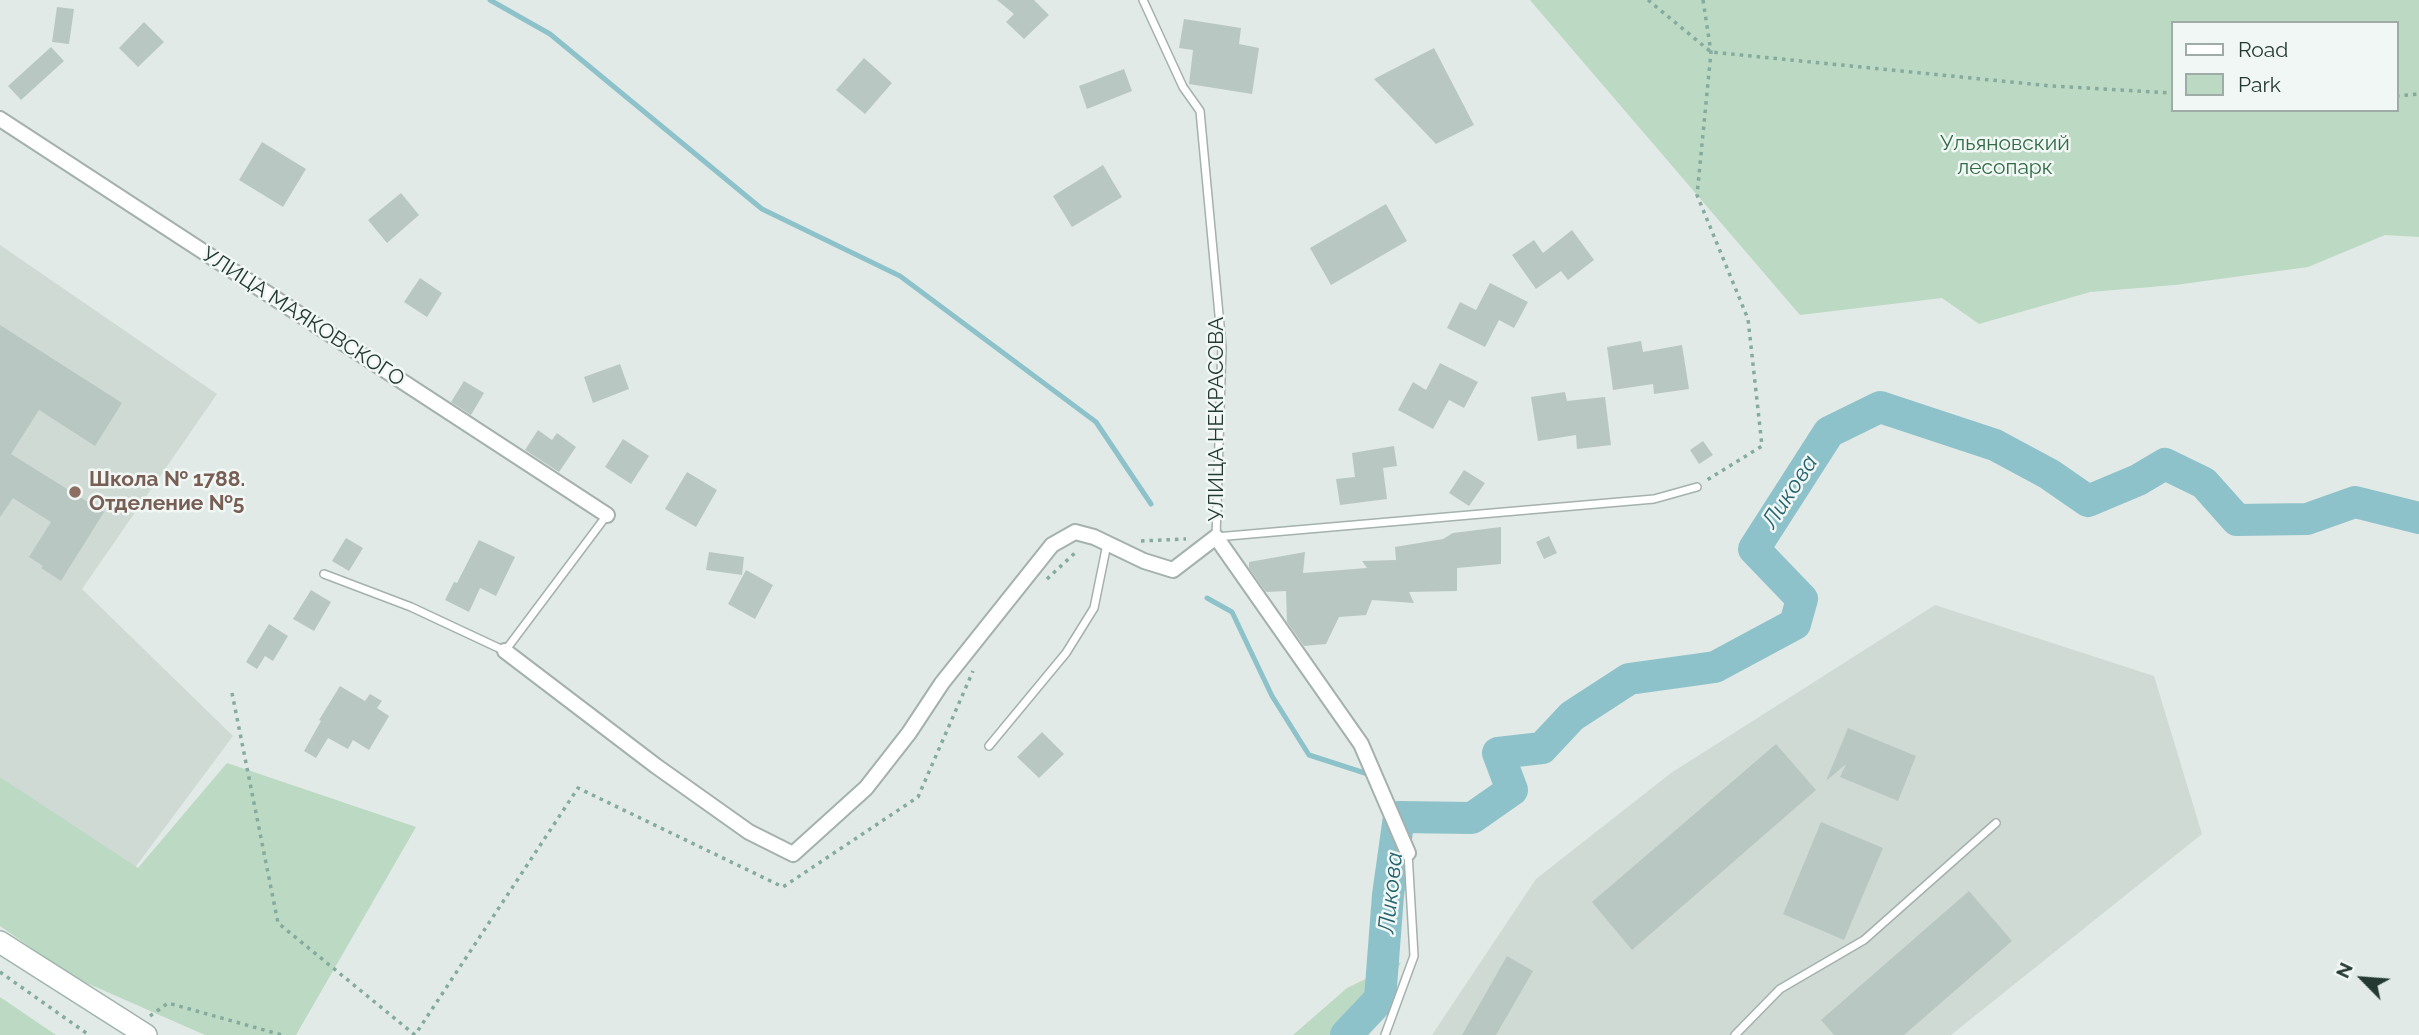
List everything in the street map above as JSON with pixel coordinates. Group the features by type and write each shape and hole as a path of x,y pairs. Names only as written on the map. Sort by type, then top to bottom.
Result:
{"main road":[{"path":"0,942 140,1031"}],"street":[{"name":"УЛИЦА МАЯКОВСКОГО","path":"0,119 607,515"},
{"path":"505,651 738,825 793,854 866,788 909,733 942,682 1052,545 1075,532 1107,543 1143,561 1173,570 1216,537 1361,744 1408,853"}],"lane":[{"name":"УЛИЦА НЕКРАСОВА","path":"1143,0 1184,87 1200,111 1222,347 1216,537 1654,499 1697,487"},
{"path":"324,574 411,607 505,651 607,515"},
{"path":"989,746 1066,653 1094,608 1107,543"},
{"path":"1735,1035 1780,989 1864,940 1996,823"},
{"path":"1385,1035 1414,956 1408,853"}],"path":[{"path":"1648,0 1711,52 2051,86 2170,93"},
{"path":"1697,487 1762,446 1748,319 1697,195 1711,52 1703,0"},
{"path":"2398,96 2419,94"},
{"path":"1045,581 1083,545 1216,537"},
{"path":"232,693 278,923 414,1035 578,788 783,887 918,797 977,661"},
{"path":"0,972 89,1035"},
{"path":"140,1031 169,1003 282,1035"}],"shaded area":[{"name":"Школа № 1788. Отделение №5","path":"0,245 217,394 82,589 233,736 134,869 0,777"},
{"path":"1935,605 2154,676 2202,834 1951,1035 1432,1035 1536,879 1671,773"}],"green space":[{"name":"Ульяновский лесопарк","path":"1530,0 2419,0 2419,237 2385,235 2308,267 2175,285 2090,292 1979,324 1942,298 1800,315"},
{"path":"227,763 416,827 296,1035 205,1035 73,977 0,926 0,777 138,868"},
{"path":"1401,962 1369,1035 1293,1035 1347,988"},
{"path":"0,997 56,1035 0,1035"}],"building":[{"path":"997,0 1034,0 1049,15 1024,39 1006,22 1014,14"},
{"path":"57,7 74,9 69,44 52,42"},
{"path":"1184,19 1241,28 1239,44 1259,48 1252,94 1189,84 1193,50 1179,48"},
{"path":"144,22 164,42 138,67 119,48"},
{"path":"51,47 64,61 21,100 8,86"},
{"path":"1434,48 1474,125 1436,144 1374,79"},
{"path":"864,58 892,83 865,114 836,90"},
{"path":"1124,69 1132,91 1087,109 1079,86"},
{"path":"262,142 306,169 283,207 239,180"},
{"path":"1103,165 1122,197 1072,227 1053,196"},
{"path":"401,193 419,215 387,243 368,220"},
{"path":"1386,204 1407,241 1331,285 1310,248"},
{"path":"1572,230 1594,260 1568,280 1561,271 1536,289 1512,255 1534,240 1543,253"},
{"path":"420,278 442,293 427,317 404,302"},
{"path":"1490,283 1528,302 1514,328 1499,320 1485,347 1447,328 1460,302 1476,310"},
{"path":"0,325 122,403 95,446 39,410 11,454 104,512 61,581 29,557 51,522 13,498 0,517"},
{"path":"1641,341 1643,352 1682,345 1689,389 1654,394 1653,384 1613,390 1607,347"},
{"path":"1440,363 1478,382 1464,408 1449,400 1433,429 1398,410 1413,382 1426,390"},
{"path":"620,364 629,389 593,403 584,377"},
{"path":"464,381 484,393 471,415 451,402"},
{"path":"1565,392 1567,401 1605,397 1611,445 1577,449 1576,435 1538,441 1531,397"},
{"path":"538,430 552,440 557,433 576,447 559,472 525,450"},
{"path":"623,439 649,456 631,484 605,467"},
{"path":"1703,441 1713,455 1699,464 1690,450"},
{"path":"1394,446 1397,466 1383,468 1387,499 1340,505 1336,479 1355,477 1352,453"},
{"path":"1464,470 1485,483 1469,506 1449,493"},
{"path":"687,472 717,490 696,527 665,509"},
{"path":"1501,527 1501,564 1457,568 1457,591 1409,592 1414,603 1372,600 1366,615 1339,617 1326,644 1304,646 1287,622 1286,591 1266,592 1249,568 1249,562 1305,552 1303,573 1367,568 1362,561 1396,560 1395,547 1443,539 1453,533"},
{"path":"1549,536 1557,553 1544,559 1536,542"},
{"path":"346,538 363,548 349,571 332,561"},
{"path":"479,540 515,557 496,596 480,588 469,612 445,600"},
{"path":"709,552 744,557 742,575 706,570"},
{"path":"746,570 773,585 755,619 728,604"},
{"path":"311,590 331,602 314,631 293,619"},
{"path":"269,624 288,636 273,661 265,656 257,669 246,662"},
{"path":"340,686 365,701 370,694 382,701 377,708 389,716 369,750 353,740 348,749 328,738 316,758 304,751"},
{"path":"1848,728 1916,756 1898,801 1840,777 1846,764 1826,781"},
{"path":"1042,732 1064,754 1039,778 1017,757"},
{"path":"1776,744 1816,790 1632,950 1592,902"},
{"path":"1821,822 1883,848 1844,940 1783,914"},
{"path":"1969,891 2012,941 1904,1035 1834,1035 1821,1020"},
{"path":"1507,956 1533,971 1496,1035 1462,1035"}],"waterway":[{"path":"490,0 550,34 762,209 900,276 1096,422 1151,504"},
{"name":"Ликова","path":"1346,1035 1380,999 1388,895 1399,817 1472,818 1512,790 1498,753 1542,748 1572,716 1629,679 1715,667 1795,624 1802,599 1754,549 1829,432 1880,407 1995,445 2049,474 2088,501 2138,480 2165,464 2204,483 2237,520 2307,519 2355,502 2419,518"},
{"path":"1207,598 1232,612 1272,696 1309,755 1371,775"}],"place":[{"name":"Школа № 1788. Отделение №5","path":"75,492"}]}
